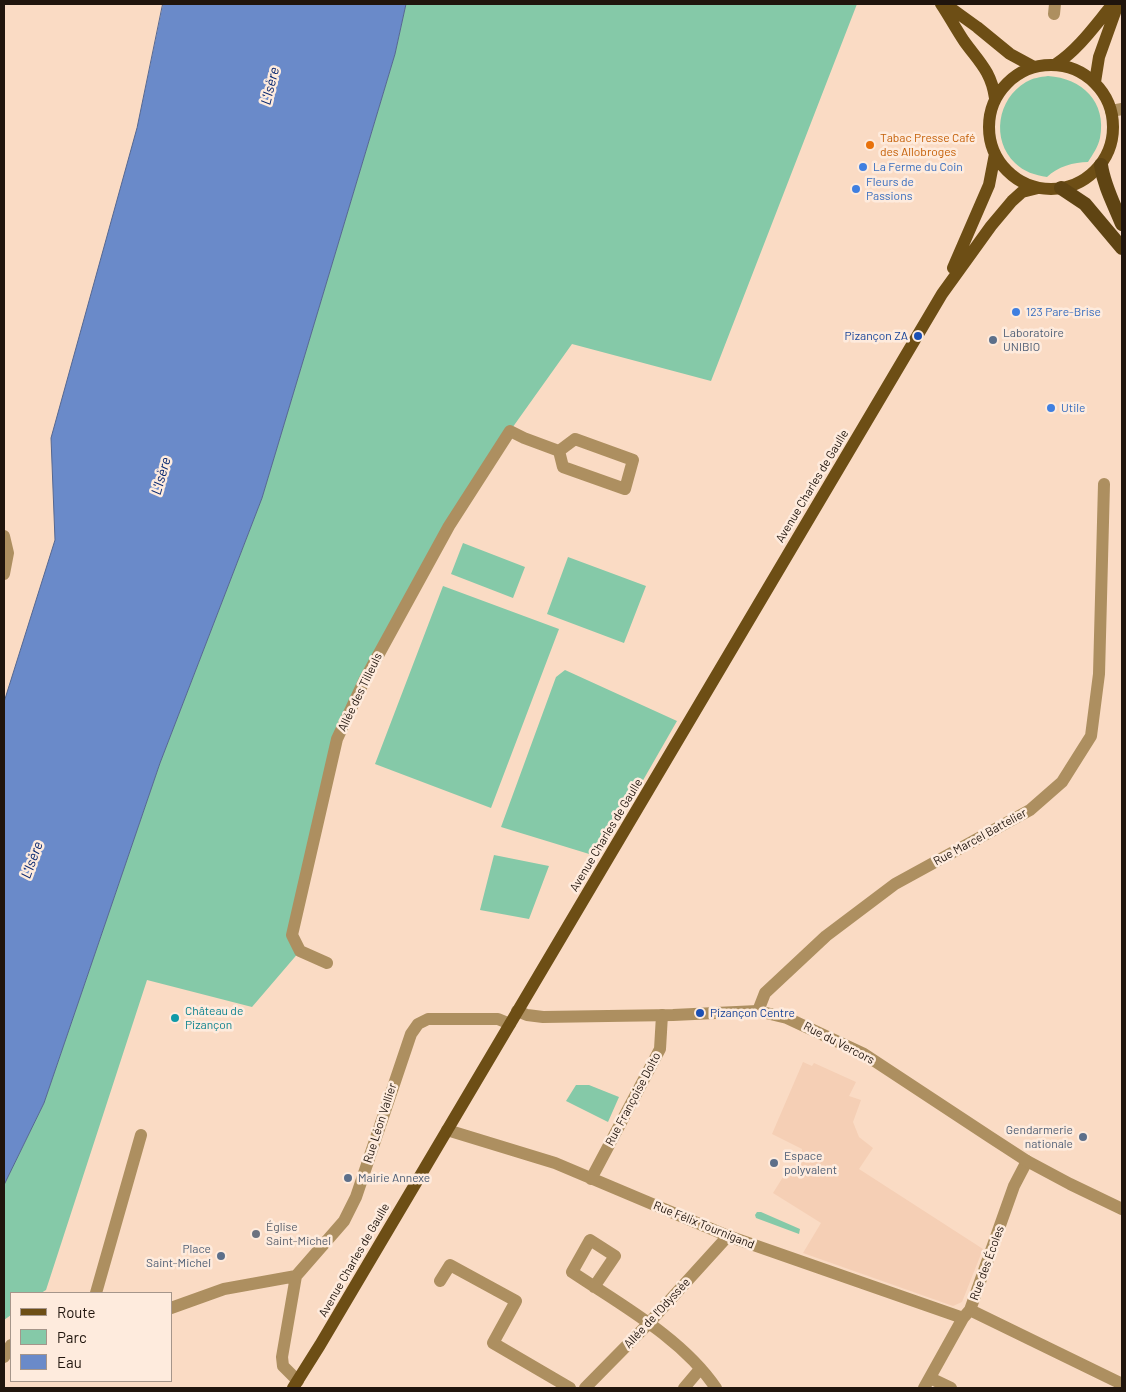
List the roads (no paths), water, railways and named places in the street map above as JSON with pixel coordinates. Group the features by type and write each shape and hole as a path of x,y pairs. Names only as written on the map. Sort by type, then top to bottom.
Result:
{"highway":[{"path":"1101,165 1107,191 1122,224"},
{"path":"1061,188 1085,204 1122,248"}],"main road":[{"path":"943,4 977,27 1010,54 1034,67"},
{"path":"943,4 964,41 987,72 993,84 996,98"},
{"path":"1056,64 1077,46 1113,4"},
{"path":"1095,82 1099,57 1118,4"},
{"path":"1056,64 1074,68 1085,74 1095,82 1108,101 1117,110 1111,144 1101,165 1084,179 1073,185 1050,189 1038,188 1017,179 1001,164 995,154 989,136 990,117 996,98 1005,84 1018,74 1034,67 1056,64"},
{"name":"Avenue Charles de Gaulle","path":"942,294 989,185 995,154"},
{"name":"Avenue Charles de Gaulle","path":"295,1385 942,294 990,226 1012,201 1022,192 1038,188"}],"street":[{"name":"Allée des Tilleuls","path":"327,963 300,951 292,935 338,739 364,681 449,526 510,431 559,451"},
{"path":"574,439 633,460 625,489 563,467 559,451 574,439"},
{"name":"Rue Marcel Battelier","path":"758,1011 765,993 778,980 826,936 895,884 1030,810 1062,782 1090,736 1099,674 1104,484"},
{"path":"4,536 8,553 4,574"},
{"name":"Rue du Vercors","path":"517,1011 543,1018 758,1011 787,1018 864,1054 1028,1161 1122,1209"},
{"name":"Rue Françoise Dolto","path":"591,1179 660,1049 662,1015"},
{"name":"Rue Léon Vallier","path":"296,1276 344,1221 356,1197 411,1034 418,1024 428,1019 498,1019 510,1024"},
{"name":"Rue Félix Tournigand","path":"446,1130 555,1163 728,1236 967,1314 1122,1384"},
{"path":"96,1292 141,1135"},
{"name":"Rue des Écoles","path":"927,1383 967,1314 1014,1186 1028,1161"},
{"name":"Allée de l'Odyssée","path":"585,1388 649,1323 728,1236"},
{"path":"440,1281 450,1265 516,1301 493,1343 570,1388"},
{"path":"172,1308 224,1289 296,1276 282,1357 283,1366 295,1385"},
{"path":"594,1286 649,1323 689,1356 716,1388"},
{"path":"684,1388 700,1369"},
{"path":"927,1383 951,1388"}],"water":[{"name":"L'Isère","path":"163,4 406,4 395,54 262,498 160,763 44,1103 4,1185 4,702 55,540 51,438 137,128"}],"place":[{"name":"Tabac Presse Café des Allobroges","path":"870,145"},
{"name":"La Ferme du Coin","path":"863,167"},
{"name":"Fleurs de Passions","path":"856,189"},
{"name":"123 Pare-Brise","path":"1016,312"},
{"name":"Pizançon ZA","path":"918,336"},
{"name":"Laboratoire UNIBIO","path":"993,340"},
{"name":"Utile","path":"1051,408"},
{"name":"Pizançon Centre","path":"700,1013"},
{"name":"Château de Pizançon","path":"175,1018"},
{"name":"Gendarmerie nationale","path":"1083,1137"},
{"name":"Espace polyvalent","path":"774,1163"},
{"name":"Mairie Annexe","path":"348,1178"},
{"name":"Église Saint-Michel","path":"256,1234"},
{"name":"Place Saint-Michel","path":"221,1256"}]}
